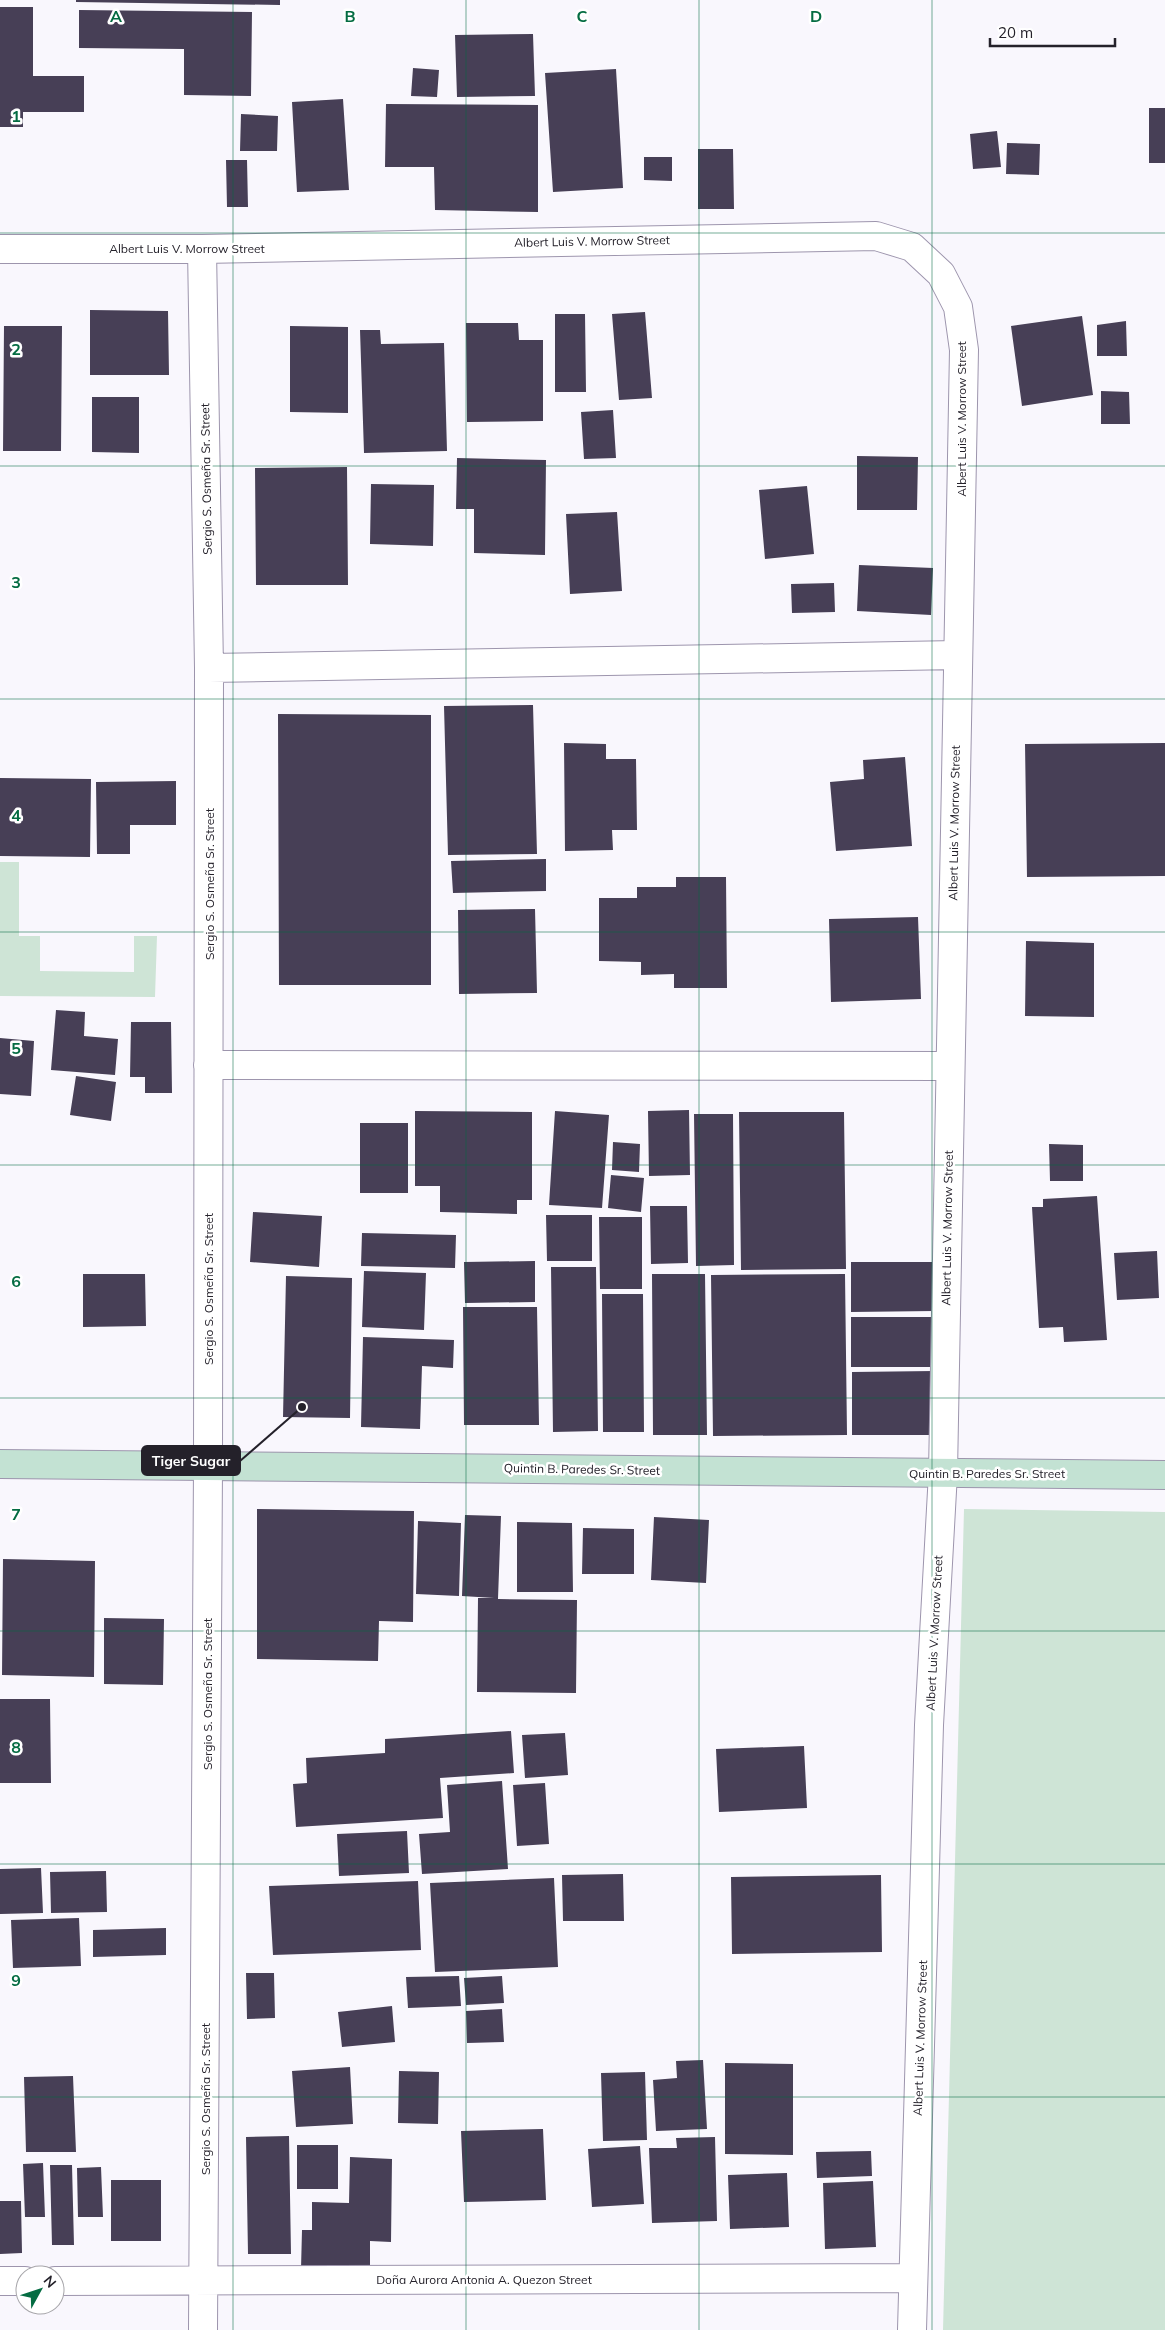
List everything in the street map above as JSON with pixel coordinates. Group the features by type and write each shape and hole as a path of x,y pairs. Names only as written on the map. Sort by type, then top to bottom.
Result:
{"main road":[{"name":"Quintin B. Paredes Sr. Street","path":"0,1464 1165,1474"}],"street":[{"name":"Albert Luis V. Morrow Street","path":"0,249 202,249 876,236 912,247 942,274 958,307 964,350 943,1473 929,1734 912,2330"},
{"name":"Sergio S. Osmeña Sr. Street","path":"202,249 209,668 208,1466 203,2330"},
{"path":"209,668 957,655"},
{"path":"208,1065 950,1066"},
{"name":"Doña Aurora Antonia A. Quezon Street","path":"65,2281 913,2278"},
{"path":"0,2281 15,2281"}],"green space":[{"path":"0,862 19,862 19,936 40,936 40,971 134,972 134,936 157,936 155,997 0,996"},
{"path":"964,1509 1165,1512 1165,2330 943,2330"}],"building":[{"path":"76,0 280,0 280,5 76,2"},
{"path":"0,7 33,7 33,76 84,76 84,112 23,112 23,127 0,127"},
{"path":"79,10 252,12 251,96 184,95 184,49 79,48"},
{"path":"533,34 535,96 457,97 455,35"},
{"path":"413,68 439,70 437,97 411,96"},
{"path":"616,69 623,188 553,192 545,73"},
{"path":"343,99 349,190 297,192 292,102"},
{"path":"386,104 538,105 538,212 435,210 434,167 385,167"},
{"path":"1149,108 1165,108 1165,163 1149,163"},
{"path":"241,114 278,116 277,151 240,151"},
{"path":"997,131 1001,167 973,169 970,134"},
{"path":"1007,143 1040,144 1039,175 1006,174"},
{"path":"698,149 733,149 734,209 698,209"},
{"path":"644,157 672,157 672,181 644,180"},
{"path":"226,160 247,160 248,207 227,207"},
{"path":"90,310 168,311 169,375 90,375"},
{"path":"645,312 652,398 619,400 612,314"},
{"path":"555,314 585,314 586,392 555,392"},
{"path":"1082,316 1093,395 1022,406 1011,326"},
{"path":"1126,321 1127,356 1097,356 1097,325"},
{"path":"466,323 518,323 519,340 543,340 543,421 467,422"},
{"path":"4,326 62,326 61,451 3,451"},
{"path":"290,326 348,327 348,413 290,412"},
{"path":"360,330 380,330 381,344 444,343 447,451 364,453"},
{"path":"1101,391 1129,392 1130,424 1101,424"},
{"path":"92,397 139,397 139,453 92,452"},
{"path":"613,410 616,458 584,459 581,412"},
{"path":"857,456 918,457 917,510 857,510"},
{"path":"457,458 546,460 545,555 474,553 474,509 456,509"},
{"path":"347,467 348,585 256,585 255,468"},
{"path":"371,484 434,485 433,546 370,544"},
{"path":"807,486 814,554 765,559 759,490"},
{"path":"617,512 622,591 570,594 566,514"},
{"path":"859,565 933,568 931,615 857,611"},
{"path":"834,583 835,612 792,613 791,584"},
{"path":"533,705 537,854 448,855 444,706"},
{"path":"278,714 431,715 431,985 279,985"},
{"path":"564,743 606,744 606,759 636,759 637,830 612,830 613,850 565,851"},
{"path":"1165,743 1165,876 1027,877 1025,744"},
{"path":"905,757 912,846 836,851 830,782 864,779 863,760"},
{"path":"0,778 91,779 90,857 0,856"},
{"path":"176,781 176,825 130,825 130,854 97,854 96,782"},
{"path":"546,859 546,891 453,893 451,861"},
{"path":"676,877 726,877 727,988 674,988 674,974 641,975 641,962 599,961 599,898 637,898 637,887 676,887"},
{"path":"535,909 537,993 459,994 458,910"},
{"path":"918,917 921,999 831,1002 829,919"},
{"path":"1026,941 1094,943 1094,1017 1025,1016"},
{"path":"56,1010 85,1012 84,1036 118,1039 115,1075 51,1070"},
{"path":"131,1022 171,1022 172,1093 145,1093 145,1077 130,1077"},
{"path":"0,1038 34,1041 31,1096 0,1094"},
{"path":"76,1076 116,1082 111,1121 70,1115"},
{"path":"689,1110 690,1175 649,1176 648,1111"},
{"path":"415,1111 532,1112 532,1200 517,1200 517,1214 440,1212 440,1186 415,1186"},
{"path":"555,1111 609,1115 602,1208 549,1205"},
{"path":"739,1112 844,1112 846,1269 741,1270"},
{"path":"694,1114 733,1114 734,1265 696,1266"},
{"path":"360,1123 408,1123 408,1193 360,1193"},
{"path":"613,1142 640,1144 639,1172 612,1170"},
{"path":"1049,1144 1083,1145 1083,1181 1050,1181"},
{"path":"611,1175 644,1178 641,1212 608,1208"},
{"path":"1097,1196 1107,1340 1064,1342 1063,1327 1039,1328 1032,1207 1043,1207 1043,1199"},
{"path":"650,1206 687,1206 688,1263 651,1264"},
{"path":"253,1212 322,1216 319,1267 250,1262"},
{"path":"546,1215 592,1215 592,1261 547,1261"},
{"path":"599,1217 642,1217 642,1289 600,1289"},
{"path":"362,1233 456,1235 455,1268 361,1266"},
{"path":"1157,1251 1159,1298 1117,1300 1114,1253"},
{"path":"535,1261 535,1302 465,1303 464,1262"},
{"path":"851,1262 932,1262 934,1311 851,1312"},
{"path":"551,1267 596,1267 598,1431 553,1432"},
{"path":"364,1271 426,1273 424,1330 362,1327"},
{"path":"83,1274 145,1274 146,1326 83,1327"},
{"path":"652,1274 705,1274 707,1435 653,1435"},
{"path":"845,1274 847,1435 713,1436 711,1275"},
{"path":"286,1276 352,1278 350,1418 283,1417"},
{"path":"602,1294 643,1294 644,1432 603,1432"},
{"path":"463,1307 537,1307 539,1425 464,1425"},
{"path":"851,1317 934,1317 935,1367 851,1367"},
{"path":"363,1337 454,1340 453,1368 422,1366 420,1429 361,1427"},
{"path":"934,1371 934,1435 852,1435 852,1372"},
{"path":"257,1509 414,1511 413,1622 379,1621 378,1661 257,1659"},
{"path":"465,1515 501,1516 498,1599 577,1600 576,1693 477,1692 478,1598 494,1598 462,1596"},
{"path":"654,1517 709,1520 706,1583 651,1580"},
{"path":"418,1521 461,1523 459,1596 416,1594"},
{"path":"517,1522 572,1523 573,1592 517,1592"},
{"path":"583,1528 634,1529 634,1574 582,1574"},
{"path":"3,1559 95,1561 94,1677 2,1675"},
{"path":"104,1618 164,1619 163,1685 104,1684"},
{"path":"0,1699 50,1699 51,1783 0,1783"},
{"path":"511,1731 514,1773 440,1778 443,1818 296,1827 293,1784 307,1783 306,1758 385,1753 385,1739"},
{"path":"565,1733 568,1775 525,1778 522,1735"},
{"path":"804,1746 807,1808 719,1812 716,1749"},
{"path":"502,1781 508,1869 422,1874 419,1834 450,1832 447,1785"},
{"path":"545,1783 549,1844 517,1846 513,1785"},
{"path":"407,1831 409,1873 339,1876 337,1834"},
{"path":"41,1868 43,1913 0,1914 0,1869"},
{"path":"106,1871 107,1912 51,1913 50,1872"},
{"path":"623,1874 624,1921 563,1921 562,1875"},
{"path":"881,1875 882,1952 732,1954 731,1877"},
{"path":"554,1878 558,1967 435,1972 430,1883"},
{"path":"418,1881 421,1950 273,1955 269,1886"},
{"path":"79,1918 81,1966 13,1968 11,1920"},
{"path":"166,1928 166,1955 93,1957 93,1930"},
{"path":"246,1973 274,1973 275,2018 247,2019"},
{"path":"459,1976 461,2006 408,2008 406,1977"},
{"path":"502,1976 504,2003 466,2005 464,1978"},
{"path":"392,2006 395,2042 342,2047 338,2012"},
{"path":"502,2009 504,2042 467,2043 466,2011"},
{"path":"703,2060 707,2129 656,2131 653,2080 677,2078 676,2061"},
{"path":"725,2063 793,2064 793,2155 725,2154"},
{"path":"350,2067 353,2124 296,2127 292,2071"},
{"path":"399,2071 439,2072 438,2124 398,2123"},
{"path":"645,2072 647,2140 603,2141 601,2073"},
{"path":"73,2076 76,2152 26,2152 24,2077"},
{"path":"543,2129 546,2200 464,2202 461,2131"},
{"path":"289,2136 291,2254 248,2254 246,2137"},
{"path":"715,2137 717,2221 652,2223 649,2148 677,2148 676,2138"},
{"path":"297,2145 338,2145 338,2189 297,2189"},
{"path":"640,2146 644,2204 592,2207 588,2149"},
{"path":"871,2151 872,2176 817,2178 816,2152"},
{"path":"350,2157 392,2159 391,2242 370,2241 370,2270 301,2269 302,2230 312,2230 312,2202 349,2203"},
{"path":"43,2163 45,2217 25,2217 23,2164"},
{"path":"50,2165 72,2165 74,2245 52,2245"},
{"path":"101,2167 103,2217 78,2217 77,2168"},
{"path":"787,2173 789,2227 730,2229 728,2175"},
{"path":"111,2180 161,2180 161,2241 111,2241"},
{"path":"873,2181 876,2247 825,2249 823,2183"},
{"path":"0,2201 21,2201 22,2253 0,2254"}],"place":[{"name":"Tiger Sugar","path":"302,1407"}]}
